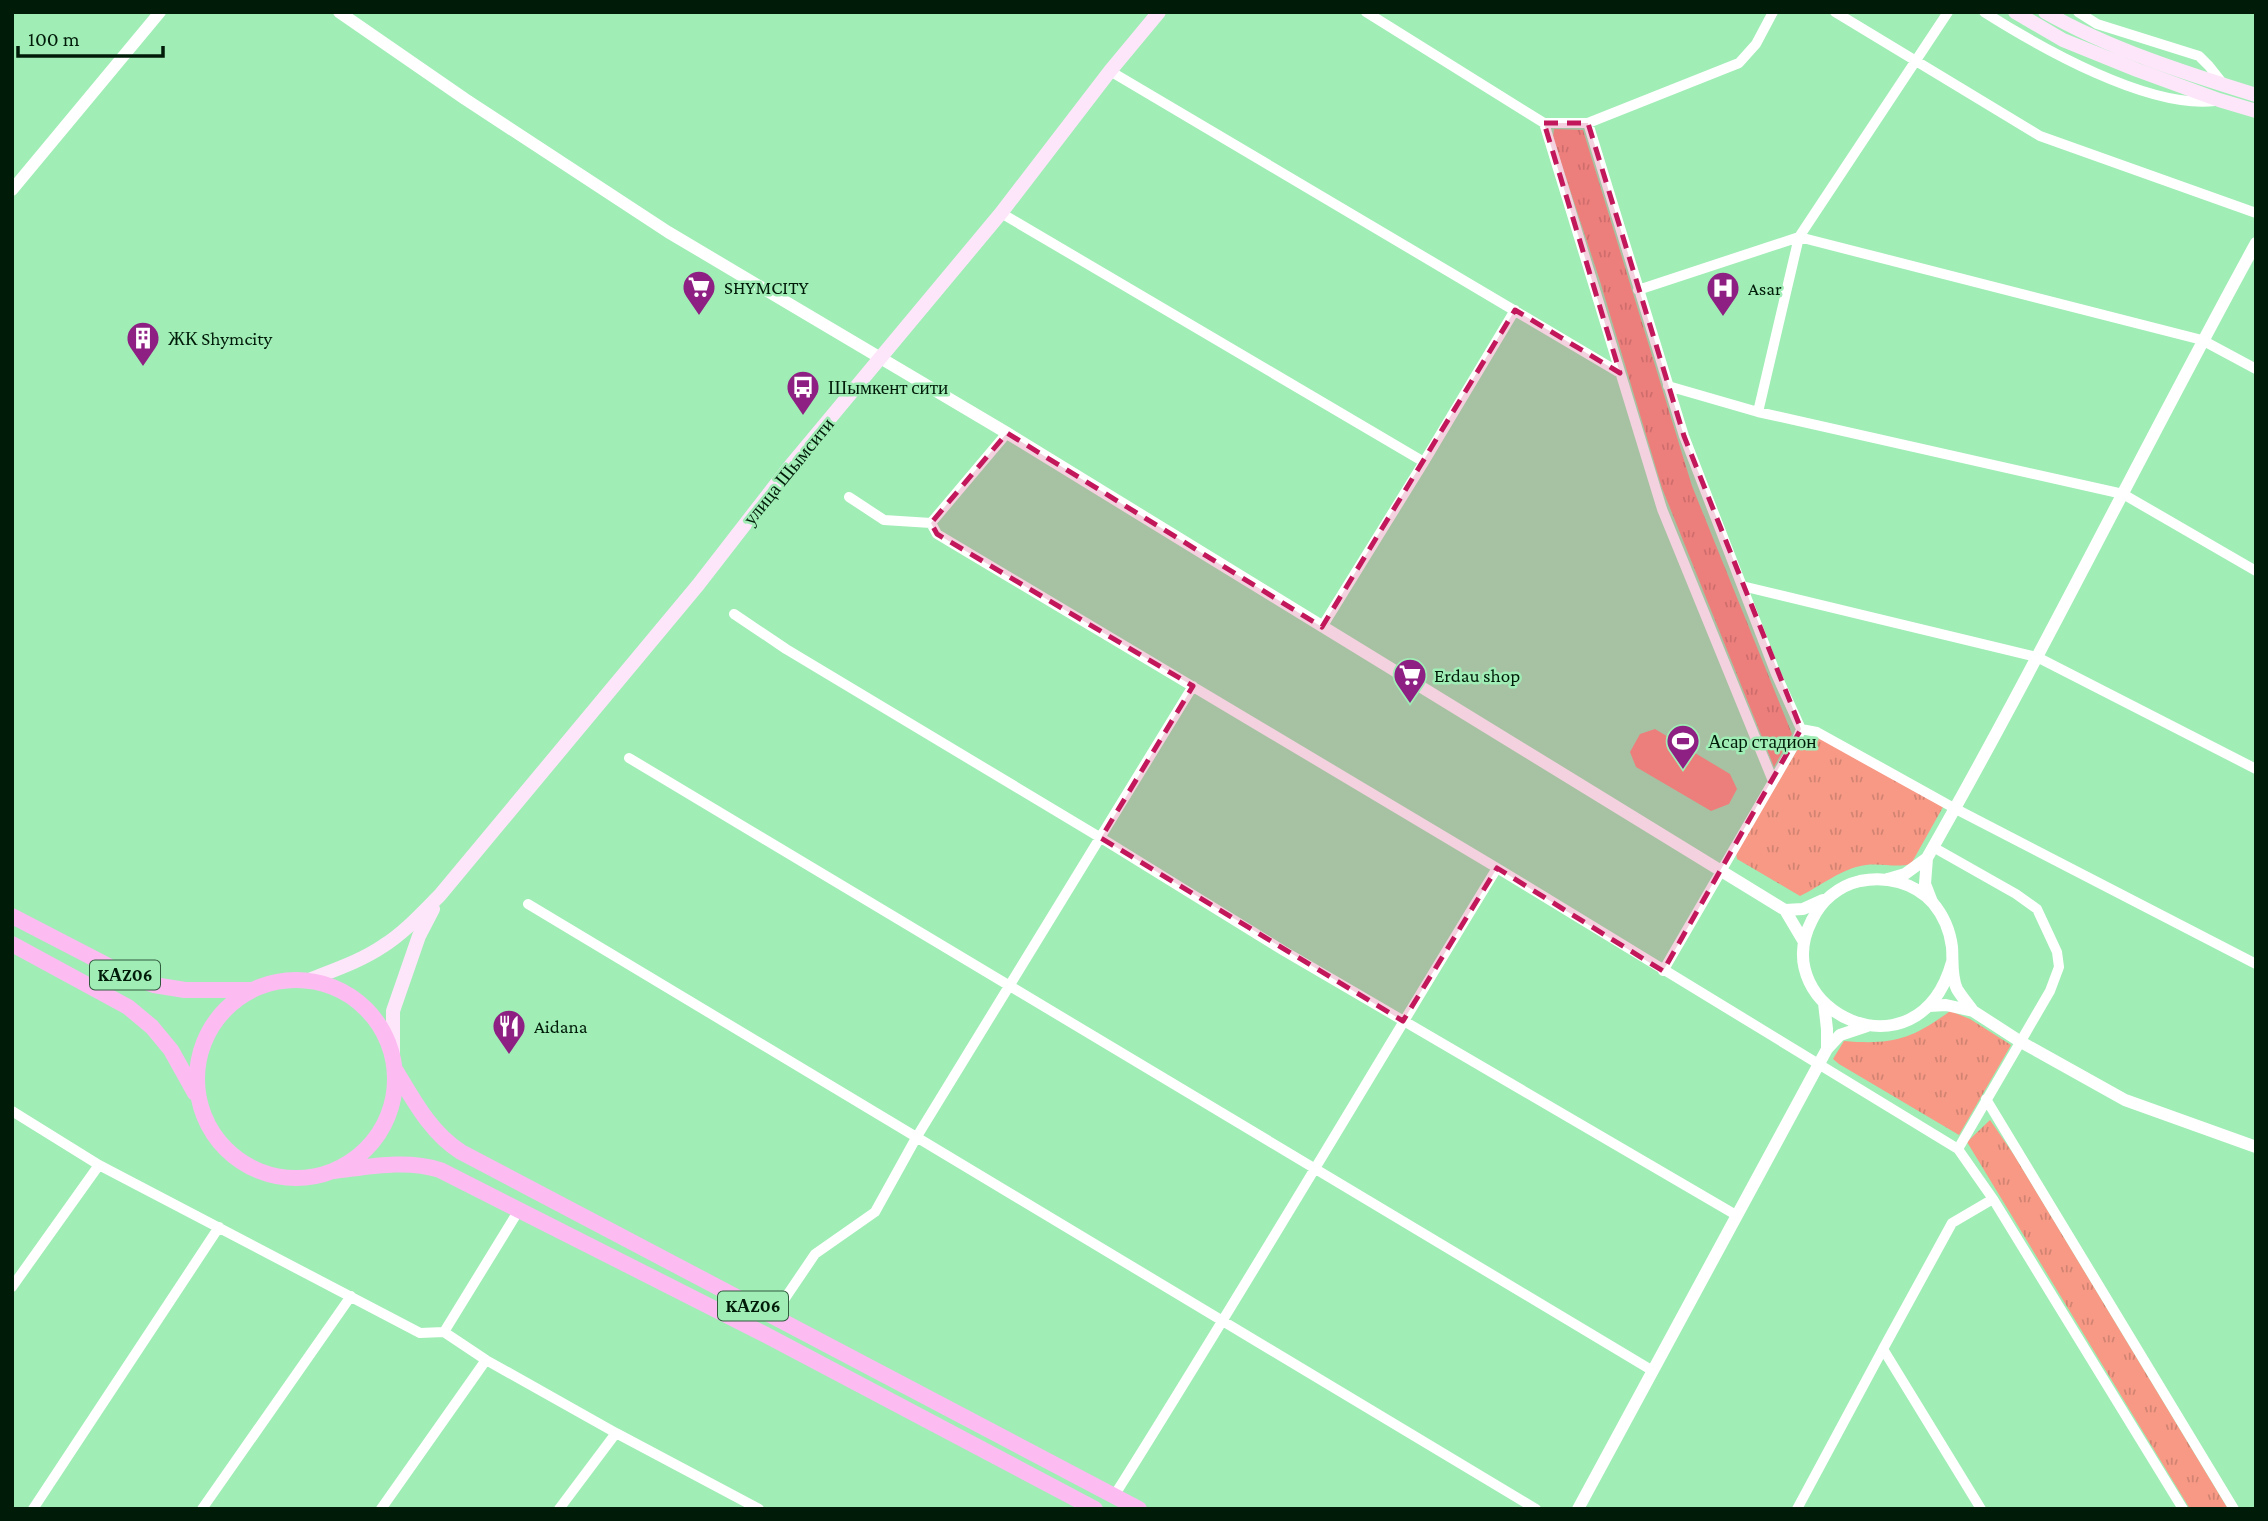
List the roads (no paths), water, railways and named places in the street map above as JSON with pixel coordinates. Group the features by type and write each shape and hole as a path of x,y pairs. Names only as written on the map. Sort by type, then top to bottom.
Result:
{"highway":[{"name":"KАZ06","path":"12,916 124,974 155,985 186,990 251,990"},
{"name":"KАZ06","path":"12,944 128,1007 152,1027 171,1050 214,1136 230,1154 251,1168 274,1176 298,1179 322,1175 361,1155 381,1131 393,1102 396,1071 393,1054 381,1027 362,1004 337,988 309,980 269,983 251,990 225,1009 204,1040 197,1065 199,1102"},
{"name":"KАZ06","path":"396,1071 417,1107 448,1144 1139,1509"},
{"name":"KАZ06","path":"334,1171 424,1165 440,1170 764,1334 1095,1509"}],"main road":[{"name":"улица Шымсити","path":"309,980 384,946 440,895 698,585 791,465 1001,213 1159,12"},
{"path":"2015,12 2063,40 2137,70 2222,93 2256,95"},
{"path":"2045,12 2256,111"},
{"name":"улица Шымсити","path":"393,1054 393,1011 419,936 440,895"}],"street":[{"path":"12,190 160,12"},
{"path":"339,12 464,99 668,232 1007,433 1785,911 1804,942"},
{"path":"1366,12 1544,123 1588,123 1739,63 1756,44 1773,12"},
{"path":"1835,12 2040,136 2256,213"},
{"path":"1758,412 1799,237 1948,12"},
{"path":"1984,12 2076,64 2143,90 2189,102 2222,93 2209,66 2199,56 2097,24 2078,12"},
{"path":"2052,52 2063,40"},
{"path":"1110,71 1620,373"},
{"path":"1544,123 1662,509 1773,782"},
{"path":"1588,123 1684,436 1776,674 1801,729 1663,971"},
{"path":"1001,213 1424,462"},
{"path":"1639,290 1799,237 2202,340 2256,369"},
{"path":"1931,902 1925,884 1930,853 2256,243"},
{"path":"1322,627 1514,310"},
{"path":"1668,386 1758,412 2123,494 2256,571"},
{"path":"931,523 1007,433"},
{"path":"849,497 884,520 931,523"},
{"path":"931,523 937,534 1497,868 1958,1149 1993,1199 2183,1509"},
{"path":"1742,586 2037,657 2256,769"},
{"path":"734,614 786,649 1284,951 1736,1215"},
{"path":"773,1317 815,1254 875,1212 916,1138 1194,686"},
{"path":"1801,729 1817,732 1954,808 2256,964"},
{"path":"629,758 1653,1371"},
{"path":"1888,879 1905,874 1930,853"},
{"path":"1930,853 2017,894 2037,909 2057,952 2059,967 2050,991 1958,1149"},
{"path":"1114,1496 1224,1321 1497,868"},
{"path":"1952,962 1939,994 1915,1016 1900,1023 1867,1026 1836,1014 1814,990 1807,975 1804,942 1812,918 1827,899 1840,889 1871,879 1904,883 1919,891 1941,915 1948,930 1956,987 1973,1011"},
{"path":"1785,911 1803,909 1827,899"},
{"path":"528,904 1536,1509"},
{"path":"1578,1509 1819,1066 1826,1049 1824,1003"},
{"path":"1928,1006 1946,1005 1973,1011 2021,1042 2125,1100 2256,1147"},
{"path":"1826,1049 1840,1035 1867,1026"},
{"path":"1986,1098 2234,1509"},
{"path":"12,1111 99,1165 420,1333 444,1332 486,1360 759,1509"},
{"path":"12,1287 99,1165"},
{"path":"1797,1509 1952,1223 1993,1199"},
{"path":"444,1332 519,1210"},
{"path":"33,1509 219,1227"},
{"path":"202,1509 351,1296"},
{"path":"1883,1349 1981,1509"},
{"path":"381,1509 486,1360"},
{"path":"559,1509 616,1433"},
{"path":"731,1509 739,1498"}],"place":[{"name":"SHYMCITY","path":"699,317"},
{"name":"Asar","path":"1723,318"},
{"name":"ЖК Shymcity","path":"143,368"},
{"name":"Шымкент сити","path":"803,417"},
{"name":"Erdau shop","path":"1410,705"},
{"name":"Асар стадион","path":"1683,771"},
{"name":"Aidana","path":"509,1056"}]}
